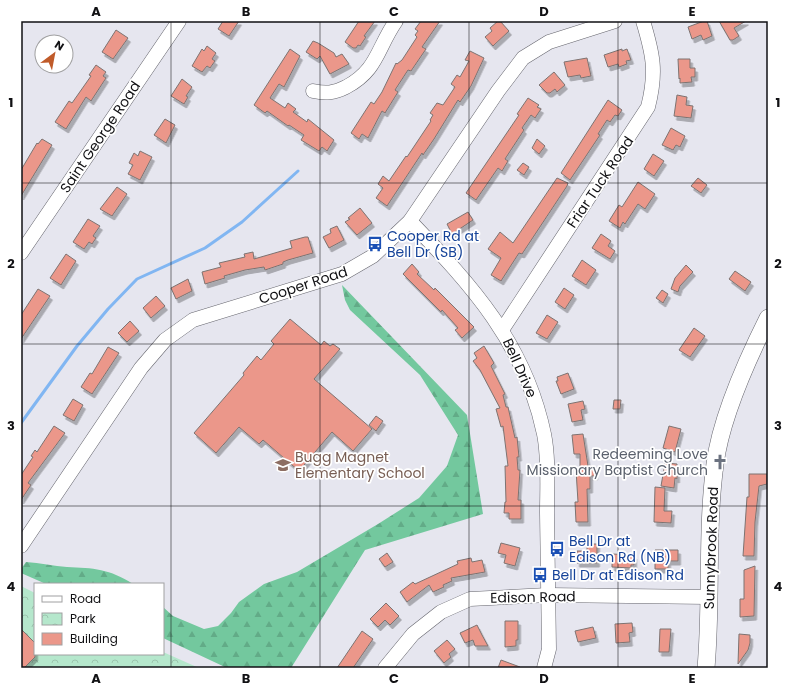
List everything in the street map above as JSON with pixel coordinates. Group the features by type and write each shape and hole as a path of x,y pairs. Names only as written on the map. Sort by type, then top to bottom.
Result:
{"main road":[{"name":"Sunnybrook Road","path":"706,668 708,536 715,463 726,416 768,318"}],"street":[{"name":"Saint George Road","path":"21,254 179,21"},
{"path":"313,91 327,94 359,80 368,71 377,57 396,21"},
{"name":"Cooper Road","path":"21,546 141,368 165,340 193,320 211,313 322,280 356,267 373,256 410,221 498,91 523,58 549,42 615,21"},
{"name":"Friar Tuck Road","path":"502,330 648,107 654,86 653,56 643,21"},
{"name":"Bell Drive","path":"410,221 486,305 502,330 531,386 544,435 547,472 549,649 544,668"},
{"name":"Edison Road","path":"385,668 413,634 441,612 470,599 548,595 708,597"}],"green space":[{"path":"342,285 467,415 483,514 365,550 291,668 227,668 164,638 164,608 173,616 204,629 218,626 231,613 239,602 264,584 297,572 419,498 447,466 458,435 420,375 350,310 345,300"},
{"path":"26,562 101,570 117,575 131,583 44,583 21,573 21,569"},
{"path":"21,586 34,592 34,655 164,655 164,652 199,668 21,668"}],"building":[{"path":"223,21 239,21 229,36 218,29"},
{"path":"359,21 375,21 364,36 366,37 360,46 358,45 356,48 353,48 345,42"},
{"path":"421,21 440,21 422,47 426,49 411,71 408,70 395,90 398,92 385,113 382,111 368,138 362,134 359,139 351,133 371,102 374,104 382,92 396,63 397,64 402,60 417,37 415,35 418,31 415,29"},
{"path":"500,21 509,31 493,46 485,37 492,31 490,28"},
{"path":"707,21 712,36 703,40 701,35 692,39 688,27"},
{"path":"719,21 746,21 734,28 739,36 733,40 730,40"},
{"path":"116,30 128,38 113,59 102,52"},
{"path":"313,41 334,53 336,57 342,54 349,64 330,74 320,56 317,59 306,52"},
{"path":"207,46 216,53 212,59 215,61 210,68 207,66 202,72 192,66 202,49 204,51"},
{"path":"290,49 300,56 284,87 279,84 270,98 285,108 288,103 296,109 293,112 307,122 308,119 334,140 327,151 322,147 319,151 301,140 304,135 267,111 265,113 254,105"},
{"path":"622,49 622,51 627,49 631,60 626,61 627,64 619,67 618,64 608,67 604,55"},
{"path":"470,51 484,58 471,86 460,102 458,100 434,139 423,155 422,153 387,206 376,198 383,188 378,184 383,176 389,181 431,121 430,120 433,115 430,113 437,103 443,105 455,87 451,84 457,75 460,77 469,61 465,60"},
{"path":"587,58 591,76 581,78 580,75 568,77 564,62"},
{"path":"678,59 690,59 690,68 695,68 695,77 691,77 692,82 680,83"},
{"path":"96,65 106,72 103,76 106,78 91,101 86,97 66,129 55,122 69,101 72,103 91,76 89,75"},
{"path":"554,72 565,85 557,92 555,89 550,93 547,93 539,85"},
{"path":"182,79 192,87 186,96 188,97 184,104 171,96"},
{"path":"677,95 687,97 686,105 693,106 691,118 674,116"},
{"path":"528,98 539,105 537,107 541,109 535,118 531,115 522,128 524,130 505,159 508,161 502,171 498,168 476,200 466,193 519,115 517,114"},
{"path":"608,100 622,110 618,116 615,115 610,122 607,120 598,134 600,135 570,180 561,173"},
{"path":"165,119 175,125 166,143 154,135"},
{"path":"671,128 685,136 680,147 676,145 673,150 662,145"},
{"path":"42,139 52,145 21,196 21,170 37,143 38,144"},
{"path":"537,139 545,146 539,154 532,148"},
{"path":"140,151 152,157 140,180 128,174 133,165 129,163 134,153 138,156"},
{"path":"653,154 664,161 654,176 644,169"},
{"path":"523,163 529,167 524,175 517,170"},
{"path":"557,178 568,183 567,186 522,254 519,253 501,281 491,275 501,258 488,249 500,232 513,243"},
{"path":"698,178 707,185 701,193 691,186"},
{"path":"638,182 655,194 645,209 638,204 625,224 623,222 620,228 609,221 619,205 622,207"},
{"path":"117,187 127,194 112,216 100,209"},
{"path":"360,208 372,223 357,235 345,222 350,219 348,218"},
{"path":"468,212 473,220 452,234 447,224"},
{"path":"88,219 100,226 93,236 96,238 92,244 89,242 84,249 73,242"},
{"path":"337,226 344,240 329,248 323,237 331,233 330,229"},
{"path":"601,234 611,241 608,246 615,251 610,259 592,248"},
{"path":"308,237 313,253 288,260 283,262 283,264 265,270 264,267 245,270 224,276 225,278 205,284 202,272 221,267 219,263 245,257 244,254 253,252 254,259 292,248 290,241"},
{"path":"66,254 76,261 61,285 50,278"},
{"path":"582,260 596,270 586,285 572,276"},
{"path":"412,264 419,272 417,274 434,290 435,288 474,327 462,338 455,330 458,328 442,310 441,312 403,274"},
{"path":"686,265 693,272 680,286 678,292 671,289 675,278"},
{"path":"735,271 751,282 745,291 729,279"},
{"path":"188,279 192,291 176,299 171,288"},
{"path":"564,288 574,295 565,309 555,302"},
{"path":"38,289 50,296 21,339 21,315"},
{"path":"662,290 668,294 663,303 656,298"},
{"path":"156,296 165,306 151,318 143,308"},
{"path":"547,315 558,322 547,339 536,333"},
{"path":"290,319 321,345 324,341 330,346 333,344 340,349 314,379 372,429 353,451 332,432 299,471 263,440 259,444 239,427 216,453 194,433 244,375 243,373 257,356 261,360 274,344 271,341"},
{"path":"130,321 139,331 127,342 118,333"},
{"path":"694,328 705,336 690,357 679,350"},
{"path":"484,346 494,363 491,366 505,394 503,395 506,407 508,407 515,438 517,437 519,457 517,457 518,470 520,470 518,500 521,500 521,519 509,519 509,513 504,513 506,502 505,466 508,466 503,426 501,427 496,409 500,408 480,370 473,361 477,358 474,353"},
{"path":"108,347 119,353 92,394 81,387 90,373 92,374"},
{"path":"568,373 574,389 561,394 556,381 558,381 557,377"},
{"path":"73,399 83,405 74,421 63,415"},
{"path":"614,400 621,400 620,409 613,409"},
{"path":"583,401 585,409 581,410 583,420 572,422 568,404"},
{"path":"376,416 383,421 376,431 369,425"},
{"path":"54,426 65,433 28,483 31,485 21,500 21,475 33,457 31,456 35,450 37,452"},
{"path":"669,426 681,429 675,452 663,448"},
{"path":"583,434 588,466 594,467 595,476 590,476 590,489 587,489 588,522 576,522 575,502 578,502 576,470 580,470 580,454 574,454 572,435"},
{"path":"665,463 677,464 677,479 675,478 674,488 661,486"},
{"path":"749,474 767,474 767,484 759,486 755,522 754,556 743,556 747,497 749,497"},
{"path":"655,487 665,488 664,511 672,511 671,523 654,522"},
{"path":"501,543 520,548 515,566 504,563 506,555 498,553"},
{"path":"587,544 597,544 597,563 577,563 577,551 587,551"},
{"path":"655,550 678,550 678,561 668,561 668,569 655,569"},
{"path":"387,553 393,562 385,567 379,559"},
{"path":"612,554 634,555 634,565 631,565 631,568 612,567"},
{"path":"471,558 472,562 482,560 485,572 451,578 452,581 433,592 429,585 407,602 400,592 413,582 415,584 458,564 457,561"},
{"path":"755,566 754,616 740,617 740,599 744,599 744,570"},
{"path":"386,603 399,616 390,625 385,620 378,627 370,619"},
{"path":"505,621 518,621 518,640 516,640 516,646 505,647"},
{"path":"632,623 633,632 629,633 630,642 616,643 615,624"},
{"path":"477,625 488,646 475,646 473,640 465,643 460,633"},
{"path":"593,627 596,638 578,642 575,631"},
{"path":"21,629 34,642 35,657 24,668 21,668"},
{"path":"660,629 671,629 669,652 659,652"},
{"path":"362,631 373,639 353,668 337,668"},
{"path":"739,634 750,635 750,643 748,650 738,664"},
{"path":"447,640 455,649 449,654 451,657 444,663 434,651"},
{"path":"501,660 520,667 520,668 498,668"}],"waterway":[{"path":"21,423 77,346 108,309 137,279 205,248 242,222 298,171"}],"place":[{"name":"Cooper Rd at Bell Dr (SB)","path":"375,244"},
{"name":"Redeeming Love Missionary Baptist Church","path":"720,462"},
{"name":"Bugg Magnet Elementary School","path":"283,465"},
{"name":"Bell Dr at Edison Rd (NB)","path":"557,549"},
{"name":"Bell Dr at Edison Rd","path":"540,575"}]}
